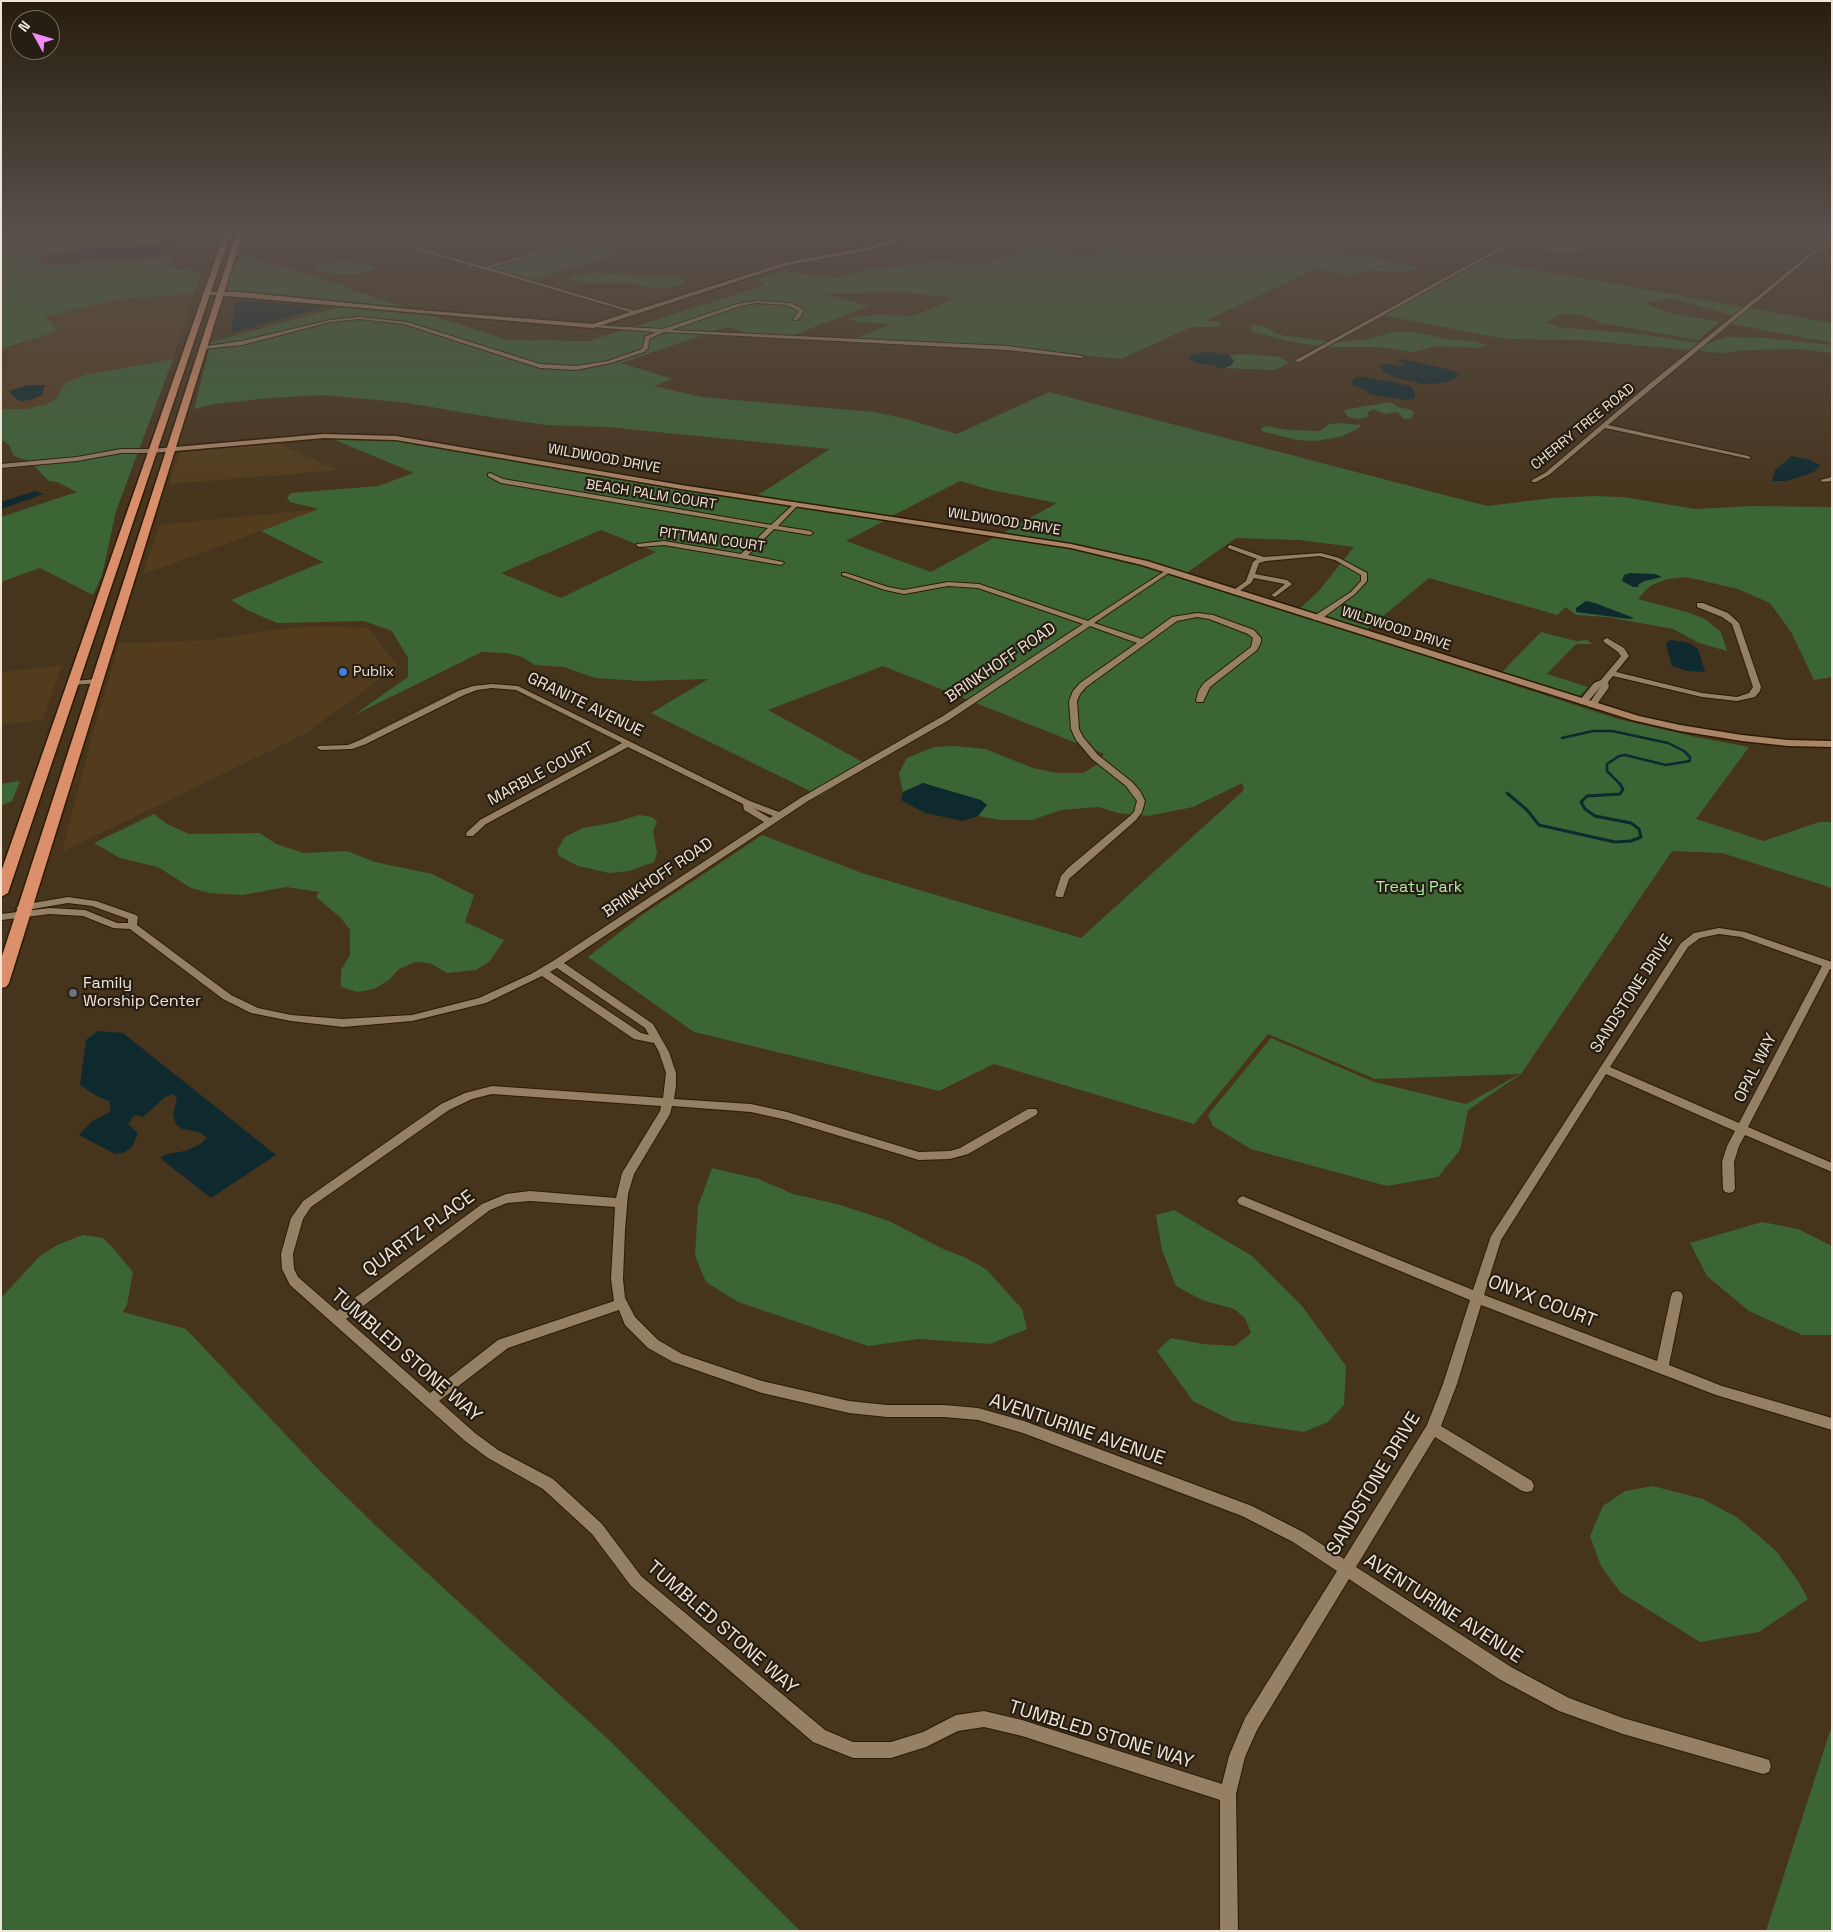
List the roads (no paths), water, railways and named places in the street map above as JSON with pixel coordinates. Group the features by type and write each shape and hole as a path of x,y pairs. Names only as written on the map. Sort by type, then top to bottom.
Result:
{"highway":[{"path":"1,893 196,322"},
{"path":"1,983 211,322"}],"street":[{"path":"203,347 242,343 325,322"},
{"path":"397,322 405,323 533,365 550,368 576,368 604,364 642,351 646,348 647,338 663,330 688,322"},
{"path":"544,322 1007,348 1081,356"},
{"path":"593,326 605,322"},
{"path":"1297,361 1367,322"},
{"name":"CHERRY TREE ROAD","path":"1534,481 1547,474 1729,322"},
{"path":"1604,426 1748,458"},
{"name":"WILDWOOD DRIVE","path":"152,452 314,436 388,437 796,504 1071,546 1114,555 1168,571 1636,718 1711,734 1773,741 1832,744"},
{"path":"1,466 77,459 107,459 152,452"},
{"name":"BEACH PALM COURT","path":"490,475 501,482 810,533"},
{"path":"1823,480 1832,479"},
{"path":"743,556 796,504"},
{"name":"PITTMAN COURT","path":"638,545 664,543 782,563"},
{"path":"1230,548 1262,559 1319,554 1337,559 1365,574 1364,581 1353,593 1317,618"},
{"path":"1235,592 1249,582 1255,564 1262,559"},
{"name":"BRINKHOFF ROAD","path":"24,911 85,913 116,926 132,926 227,997 255,1011 291,1018 343,1023 412,1018 482,1001 557,964 804,799 946,718 1168,571"},
{"path":"844,574 887,589 904,592 948,584 978,586 1143,642"},
{"path":"1252,576 1285,581 1289,584 1275,595"},
{"path":"1611,673 1707,696 1737,699 1752,695 1756,691 1757,686 1735,623 1726,615 1700,605"},
{"path":"1060,895 1064,878 1070,870 1138,812 1141,801 1129,784 1095,757 1079,738 1075,729 1073,701 1076,693 1083,685 1175,619 1198,615 1243,628 1257,638 1254,648 1207,685 1203,690 1200,700"},
{"path":"1587,703 1597,685 1604,682 1623,660 1624,654 1618,647 1607,640"},
{"path":"73,683 97,681"},
{"name":"GRANITE AVENUE","path":"321,748 349,747 460,693 492,686 506,686 524,691 747,803 780,816"},
{"name":"MARBLE COURT","path":"470,834 483,822 629,743"},
{"name":"GRANITE AVENUE","path":"747,803 747,808 771,822"},
{"name":"BRINKHOFF ROAD","path":"1,916 68,900 93,903 133,917 132,926"},
{"name":"SANDSTONE DRIVE","path":"1229,1931 1228,1794 1237,1756 1251,1724 1433,1428 1450,1384 1498,1232 1684,945 1697,935 1719,931 1742,934 1829,965"},
{"name":"AVENTURINE AVENUE","path":"557,964 649,1026 664,1052 671,1073 671,1086 666,1111 628,1173 622,1203 616,1279 619,1298 630,1321 653,1344 678,1358 762,1386 849,1407 978,1414 1024,1427 1247,1511 1298,1537 1505,1673 1564,1705 1623,1726 1763,1766"},
{"name":"OPAL WAY","path":"1729,1189 1728,1170 1730,1155 1829,965"},
{"path":"543,972 638,1036 656,1040"},
{"name":"SANDSTONE DRIVE","path":"1604,1069 1742,1131 1832,1168"},
{"name":"TUMBLED STONE WAY","path":"1032,1112 964,1150 934,1157 906,1153 767,1111 668,1101 492,1090 469,1096 445,1107 307,1204 296,1218 287,1254 288,1269 294,1281 470,1437 493,1454 548,1484 596,1529 636,1581 819,1736 853,1750 891,1750 926,1739 956,1723 984,1719 1022,1728 1228,1794"},
{"name":"QUARTZ PLACE","path":"336,1319 486,1206 506,1199 530,1196 622,1203"},
{"name":"ONYX COURT","path":"1243,1201 1478,1298 1721,1391 1832,1424"},
{"path":"1662,1368 1678,1296"},
{"path":"429,1401 503,1344 622,1304"},
{"path":"1433,1428 1526,1486"}],"water":[{"path":"232,322 270,322 235,332 231,330"},
{"path":"1210,352 1229,355 1234,361 1230,366 1224,368 1197,363 1189,359 1190,355 1193,354"},
{"path":"1403,359 1454,371 1459,376 1443,383 1423,384 1396,378 1384,372 1379,366 1387,364 1403,366 1405,365 1397,360"},
{"path":"1355,377 1365,377 1411,386 1415,394 1414,399 1406,400 1371,395 1365,390 1352,385 1351,383"},
{"path":"28,385 45,385 42,395 31,400 22,401 16,399 9,391"},
{"path":"1792,456 1808,459 1820,465 1814,472 1787,481 1772,481 1775,470"},
{"path":"35,491 44,494 1,509 1,502"},
{"path":"1630,573 1655,574 1662,577 1645,581 1639,584 1638,587 1633,587 1622,581 1624,575"},
{"path":"1586,601 1634,618 1629,619 1576,612 1576,608"},
{"path":"1668,641 1689,643 1698,649 1705,672 1687,671 1672,666 1666,645"},
{"path":"923,783 981,800 987,805 978,816 963,821 925,813 901,800 903,792"},
{"path":"98,1031 123,1033 276,1155 211,1198 160,1158 167,1154 185,1151 199,1145 207,1138 199,1132 182,1129 176,1124 173,1115 177,1098 173,1094 165,1097 143,1117 134,1115 128,1124 138,1133 132,1147 123,1153 115,1154 79,1135 91,1122 111,1111 109,1101 80,1085 86,1040"}],"waterway":[{"path":"1562,738 1593,731 1612,731 1668,743 1684,751 1690,757 1690,761 1666,765 1625,755 1619,756 1607,764 1607,771 1620,784"},
{"path":"1507,793 1527,810 1539,825 1615,842 1631,841 1641,837 1639,829 1631,823 1595,816 1585,809 1581,802 1587,796 1620,794 1623,789 1620,784"}],"place":[{"name":"Publix","path":"343,672"},
{"name":"Family Worship Center","path":"73,993"}],"park label":[{"name":"Treaty Park","path":"1419,888"}]}
